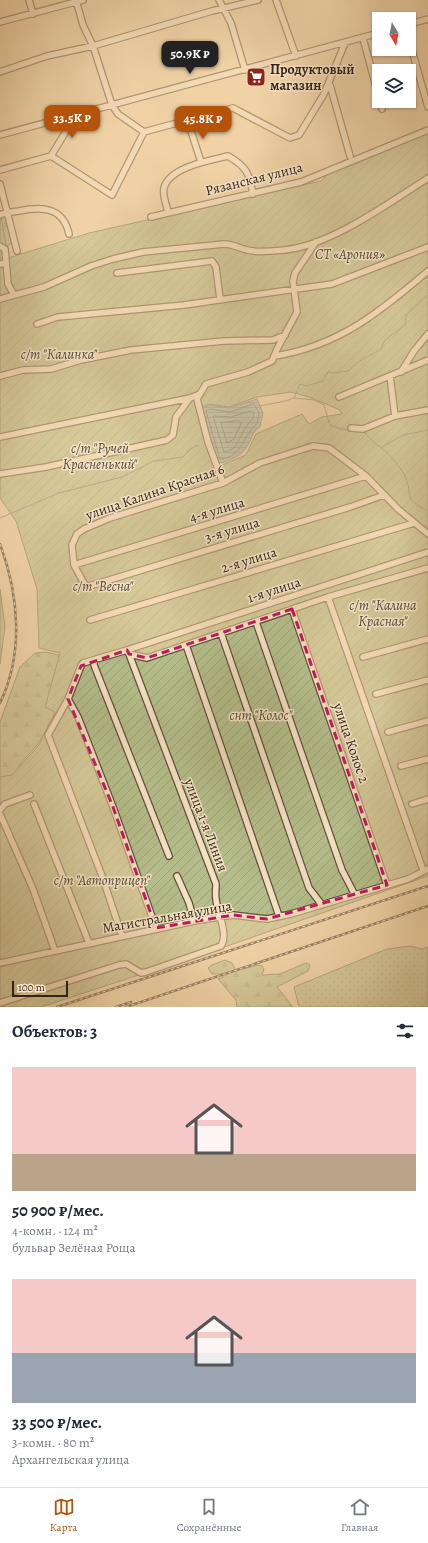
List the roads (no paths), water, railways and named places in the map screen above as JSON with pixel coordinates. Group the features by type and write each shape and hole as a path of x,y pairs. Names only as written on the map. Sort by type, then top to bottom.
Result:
{"street":[{"path":"29,0 33,14"},
{"path":"219,0 231,23 245,70"},
{"path":"0,72 47,56 93,46 223,8 258,0"},
{"path":"276,0 296,56"},
{"path":"0,22 79,1 83,25 93,46 112,105 118,114 144,132"},
{"path":"416,22 428,19"},
{"path":"0,135 372,35"},
{"path":"363,38 372,72"},
{"path":"51,156 112,195 144,132 191,120 198,116 234,108 290,138 299,135 330,85 345,43"},
{"path":"414,56 428,107"},
{"path":"330,85 350,156"},
{"path":"0,170 51,156 71,123 72,116"},
{"path":"191,120 190,128 201,162"},
{"name":"Рязанская улица","path":"151,217 301,182 428,130"},
{"path":"168,213 164,189 166,185 174,174 201,162 228,156 241,164 247,170 253,194"},
{"path":"0,299 44,287 91,266 143,252 224,244 233,244 247,250 286,250 316,242 370,215 428,178"},
{"path":"0,188 8,213 17,251"},
{"path":"0,215 36,208 45,208 62,216 67,225 69,234"},
{"path":"223,483 206,435 197,399 206,384 268,365 275,356 277,349 297,312 294,289 295,273 316,242"},
{"path":"0,246 4,249 3,263 8,284 14,295"},
{"path":"37,324 58,317 184,305 338,282 428,247"},
{"path":"118,273 212,261 216,267 220,299"},
{"path":"275,356 318,346 355,328 428,271"},
{"path":"401,372 414,351 428,334"},
{"path":"0,376 23,370 51,369 87,359 130,350 224,341 273,340 285,335"},
{"path":"339,397 428,360"},
{"path":"390,376 395,416"},
{"path":"0,437 190,398 200,394"},
{"path":"0,474 46,466 167,440 173,435 176,417 190,398"},
{"path":"351,428 363,429 395,416 428,410"},
{"name":"улица Калина Красная 6","path":"74,565 72,545 74,539 84,529 110,518 223,483 260,463 304,448 320,446 329,448 366,476 384,495 428,534"},
{"name":"4-я улица","path":"74,565 366,476"},
{"name":"3-я улица","path":"74,565 86,587 357,505 384,495"},
{"name":"2-я улица","path":"90,620 414,523"},
{"name":"1-я улица","path":"122,936 102,876 48,735 68,698 83,663 128,652 428,552"},
{"name":"1-я улица","path":"128,652 147,658 328,597 428,568"},
{"path":"328,597 426,869"},
{"name":"улица Колос 2","path":"292,609 387,885"},
{"path":"256,622 342,870 354,895"},
{"path":"221,633 309,888 322,905"},
{"path":"363,657 428,639"},
{"path":"186,645 279,916"},
{"name":"улица 1-я Линия","path":"0,1003 119,965 126,964 140,973 221,946 223,942 224,936 216,899 216,884 128,652"},
{"path":"94,660 94,665 169,856"},
{"path":"376,694 428,680"},
{"path":"68,698 78,717 113,807 156,928"},
{"path":"388,732 428,721"},
{"path":"401,766 428,759"},
{"path":"0,810 5,804 30,795"},
{"path":"412,804 428,799"},
{"path":"34,804 89,943"},
{"path":"0,814 33,889 55,951"},
{"name":"Магистральная улица","path":"0,963 194,921 220,919 233,915 267,919 322,905 408,879 426,869"},
{"path":"177,876 189,903 194,921"}],"water":[{"path":"257,399 263,413 260,427 253,434 244,451 222,463 217,461 201,409 209,405 229,408"}],"waterway":[{"path":"260,406 294,398 300,384 306,386 323,381 328,372 348,371 358,362 381,349 385,340 405,325 406,315 428,295"},
{"path":"294,398 314,400 324,405 330,425 349,430"},
{"path":"382,447 403,435 428,430"},
{"path":"364,431 388,453 404,474 411,499 428,511"},
{"path":"0,518 59,493 122,477 154,461 183,457 190,449 199,445"}],"railway":[{"path":"0,544 11,583 15,604 16,624 16,644 13,664 8,684 0,703"},
{"path":"57,1007 428,886"},
{"path":"126,1007 428,906"},
{"path":"116,1007 131,1002"}],"place":[{"name":"Продуктовый магазин","path":"256,77"}],"park label":[{"name":"СТ «Арония»","path":"350,254"},
{"name":"с/т \"Калинка\"","path":"59,354"},
{"name":"с/т \"Ручей Красненький\"","path":"100,456"},
{"name":"с/т \"Весна\"","path":"103,586"},
{"name":"с/т \"Калина Красная\"","path":"383,614"},
{"name":"снт \"Колос\"","path":"261,715"},
{"name":"с/т \"Автоприцеп\"","path":"102,880"}]}
